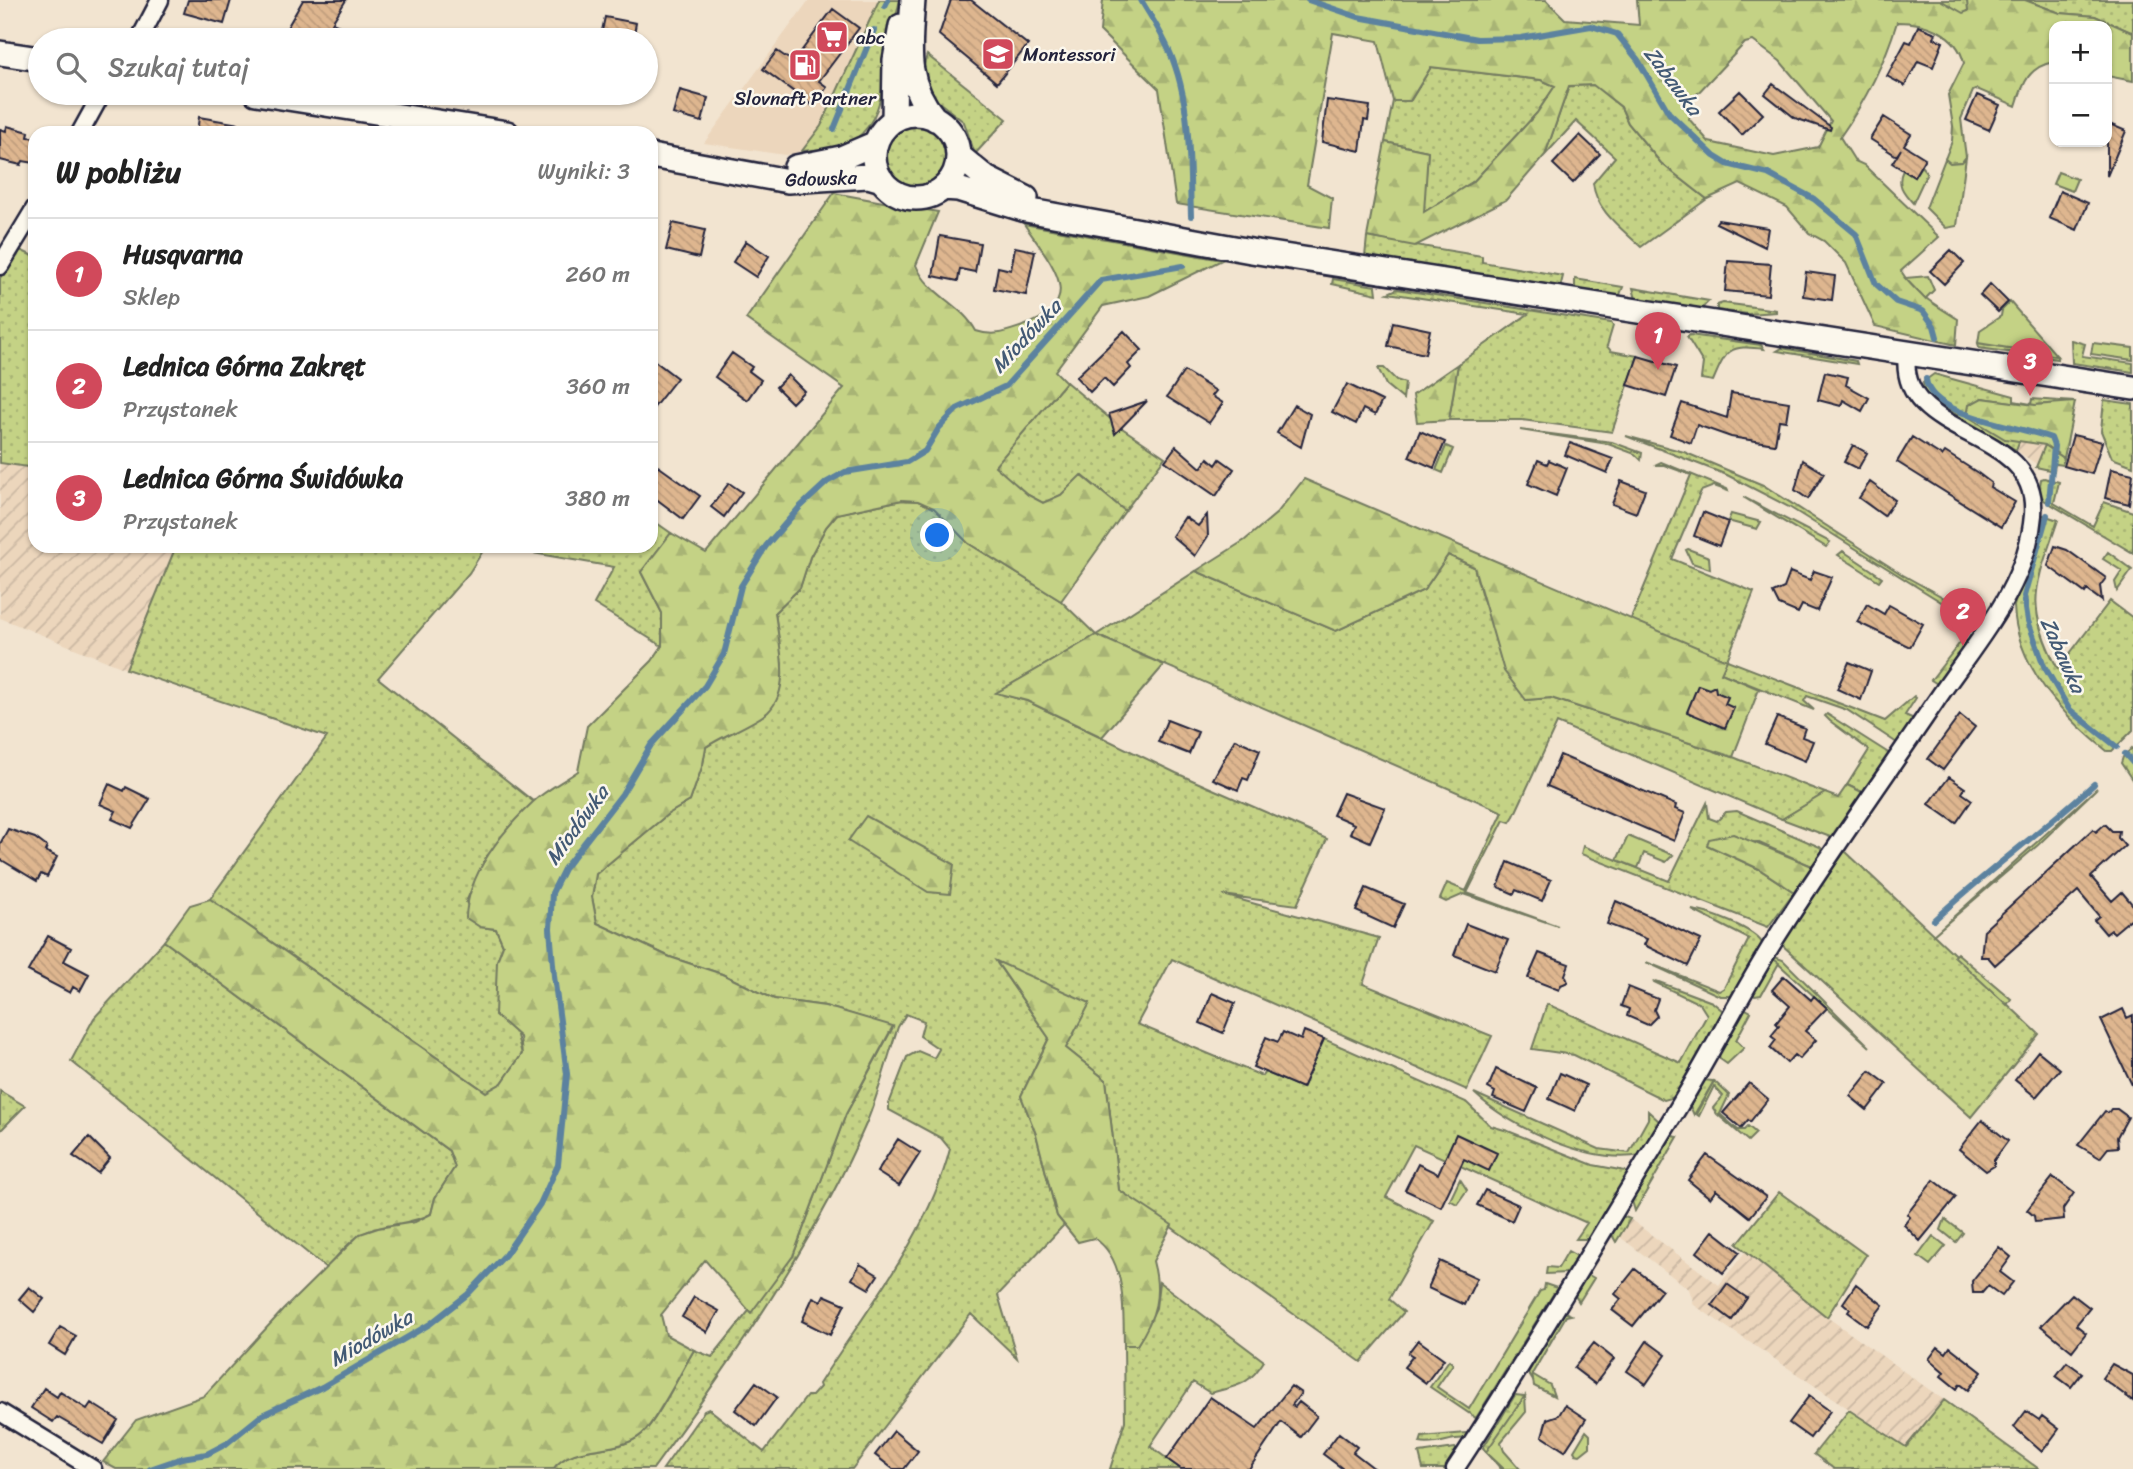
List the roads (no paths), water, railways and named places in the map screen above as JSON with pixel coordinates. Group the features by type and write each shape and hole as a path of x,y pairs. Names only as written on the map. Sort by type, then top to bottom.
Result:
{"main road":[{"path":"912,0 913,84 919,101 952,134 958,155 954,173 943,188"},
{"path":"894,120 895,53 912,0"},
{"path":"0,53 28,57"},
{"path":"331,105 463,126"},
{"path":"935,119 914,114 894,120 876,143 874,162 882,180 891,190 918,198 943,188 958,189 1026,210 1263,253 2133,388"},
{"name":"Gdowska","path":"720,167 806,167 842,158 876,143"},
{"path":"958,155 986,178 1064,216"},
{"name":"Gdowska","path":"658,157 788,181 845,176 868,176 882,180"}],"street":[{"path":"145,28 160,0"},
{"path":"84,126 95,105"},
{"path":"0,266 28,220"},
{"path":"1455,1469 1571,1286 1772,945 1841,838 1982,637 2014,584 2033,516 2028,479 2016,463 1940,417 1920,400 1907,382 1907,354"},
{"path":"0,1412 93,1469"}],"waterway":[{"path":"885,6 888,0"},
{"name":"Miodówka","path":"1141,0 1165,42 1180,83 1189,150 1191,216"},
{"name":"Zabawka","path":"1308,0 1358,17 1477,39 1521,38 1591,26 1617,34 1638,60 1669,113 1714,156 1727,164 1768,174 1814,199 1856,234 1876,284 1896,302 1923,311 1934,326 1937,337"},
{"path":"834,129 874,30"},
{"name":"Miodówka","path":"150,1469 182,1458 207,1454 226,1444 262,1415 322,1387 430,1324 468,1294 505,1255 540,1204 558,1165 567,1074 550,929 552,893 564,869 622,794 651,745 705,686 724,654 741,586 766,546 799,508 827,482 845,472 907,462 925,451 939,428 957,409 1006,386 1101,280 1183,266"},
{"name":"Zabawka","path":"1926,379 1931,392 1943,403 1959,411 2051,438 2054,446 2049,502"},
{"name":"Zabawka","path":"2047,515 2024,596 2028,621 2044,666 2069,709 2117,747"},
{"name":"Zabawka","path":"2125,754 2133,763"},
{"path":"1934,920 2094,784"}],"place":[{"name":"abc","path":"832,37"},
{"name":"Montessori","path":"998,54"},
{"name":"Slovnaft Partner","path":"805,65"},
{"name":"Husqvarna","path":"1658,370"},
{"name":"Lednica Górna Świdówka","path":"2030,396"},
{"name":"Lednica Górna Zakręt","path":"1963,646"}]}
